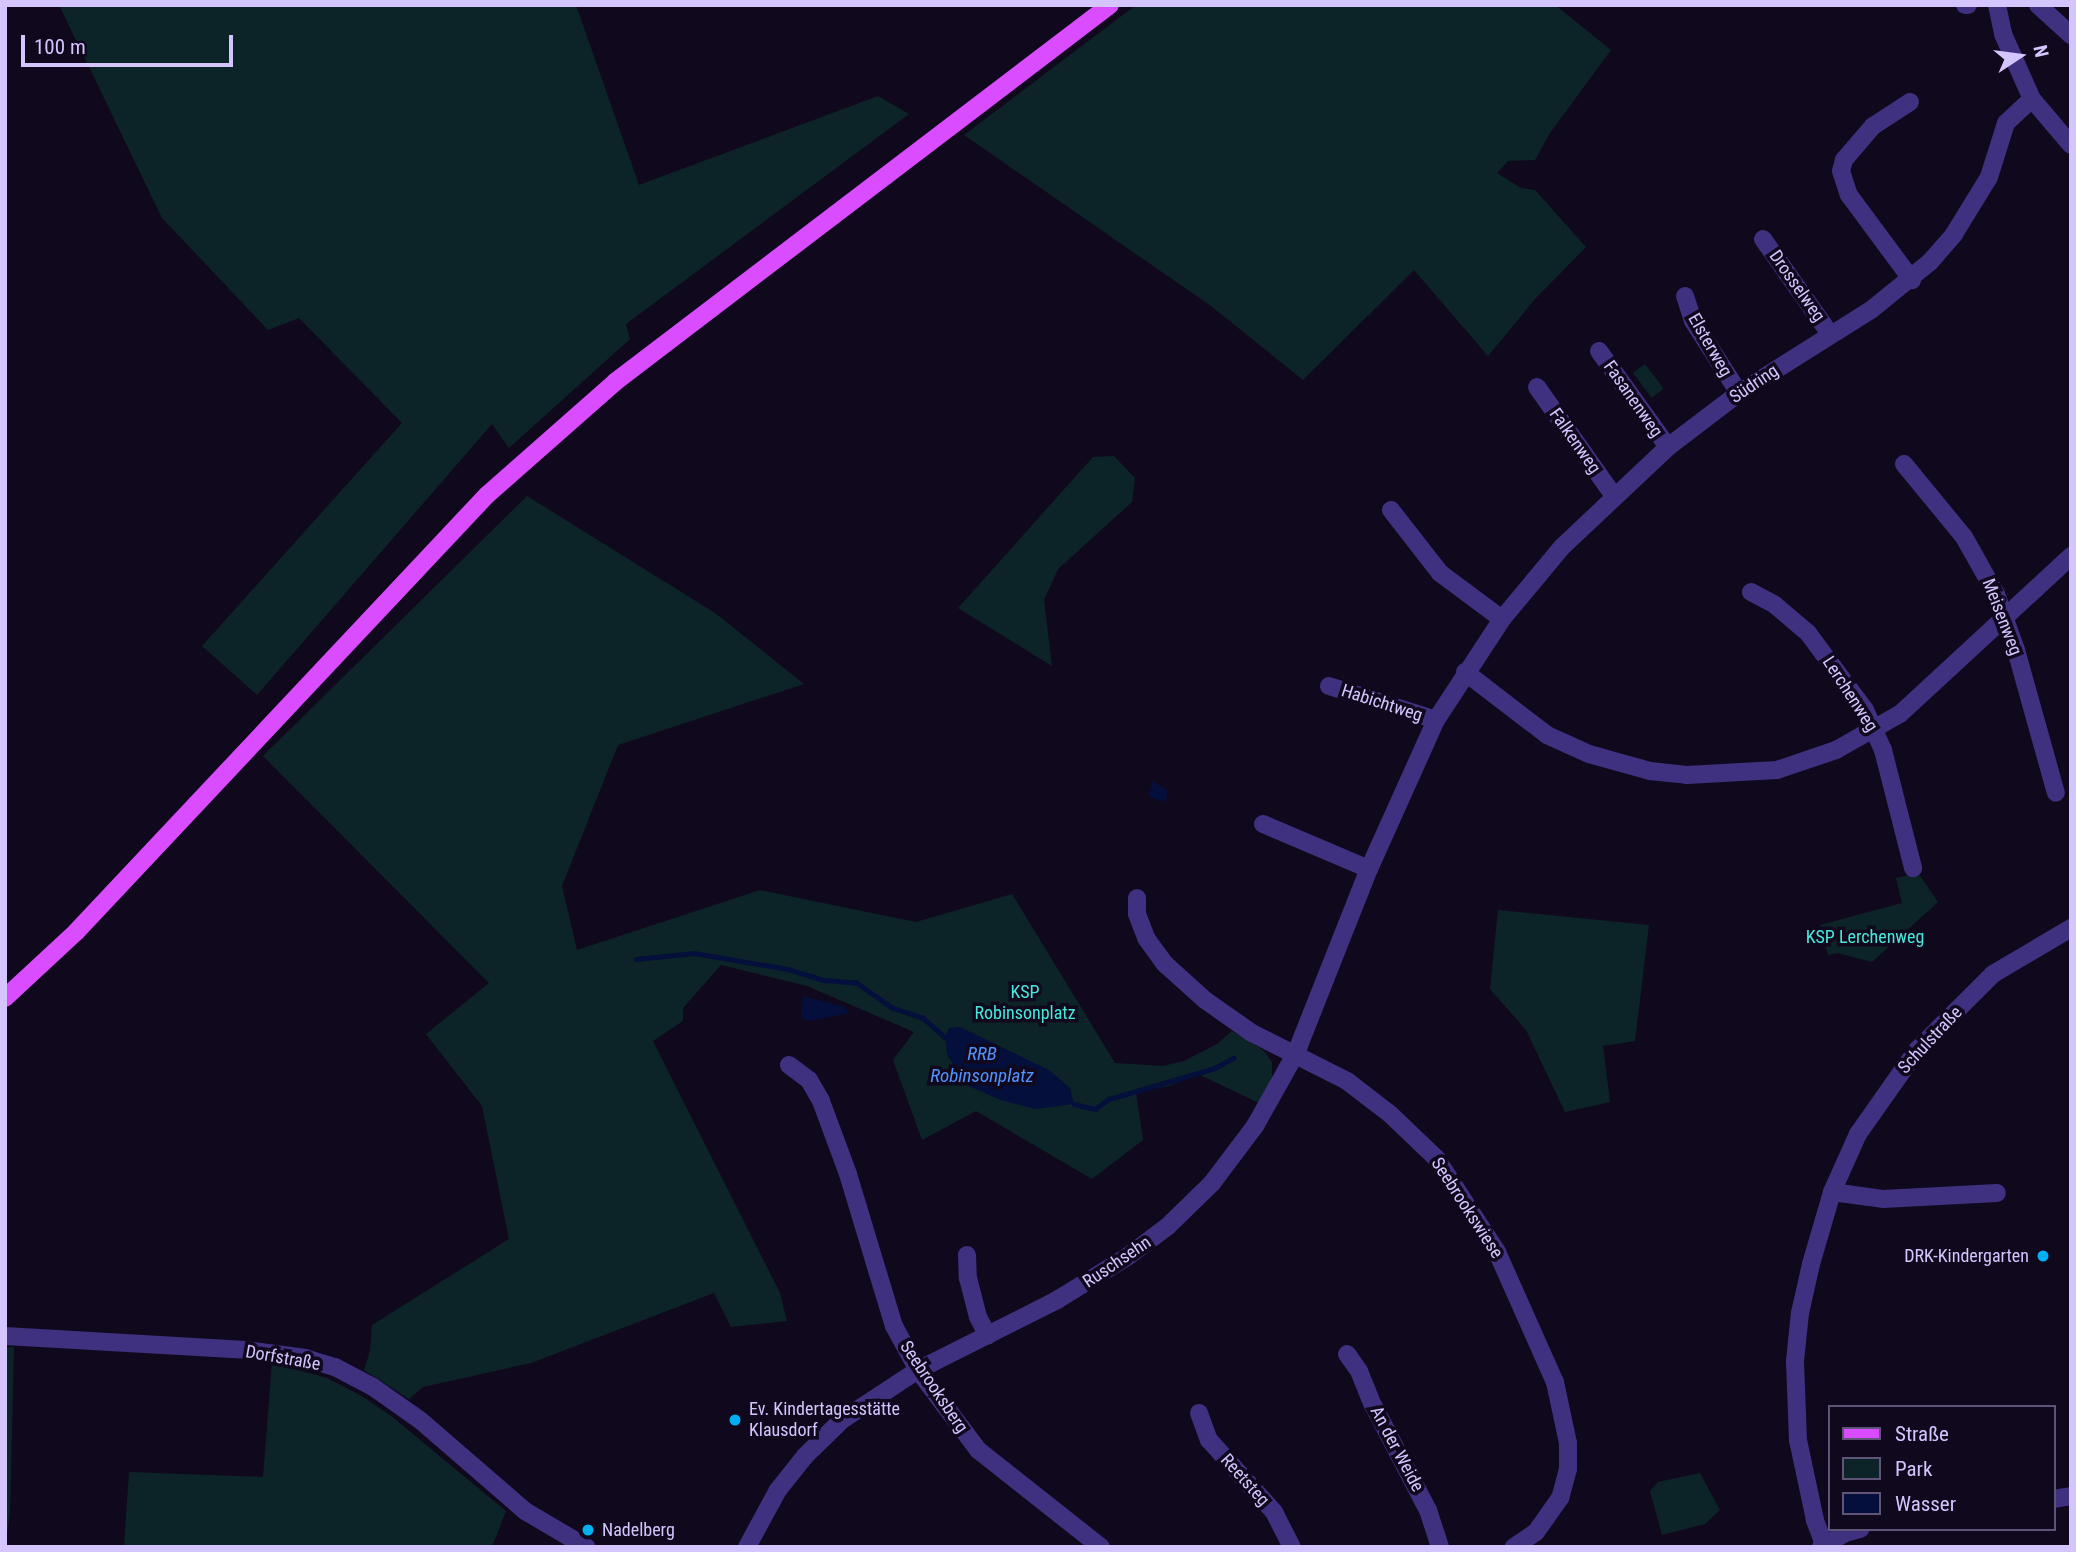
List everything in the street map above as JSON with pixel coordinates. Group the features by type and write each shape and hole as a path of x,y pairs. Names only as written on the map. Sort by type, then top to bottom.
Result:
{"main road":[{"path":"5,998 76,932 487,495 615,382 1110,5"}],"street":[{"path":"1997,5 2003,34 2032,99 2071,145"},
{"path":"2038,5 2071,35"},
{"name":"Südring","path":"1397,806 1436,720 1465,672 1502,619 1562,547 1668,447 1739,393 1871,310 1912,280 1954,234 1989,177 2006,123 2032,99"},
{"path":"1910,102 1873,126 1844,160 1842,171 1849,195 1912,280"},
{"name":"Drosselweg","path":"1763,239 1830,334"},
{"name":"Elsterweg","path":"1685,296 1693,321 1739,393"},
{"name":"Fasanenweg","path":"1599,351 1668,447"},
{"name":"Falkenweg","path":"1537,387 1614,496"},
{"name":"Meisenweg","path":"1905,464 1964,537 1982,566 2005,616 2056,793"},
{"path":"1391,510 1440,573 1502,619"},
{"path":"1465,672 1546,735 1589,754 1650,771 1711,776 1777,770 1836,750 1875,729 1921,696 2071,556"},
{"name":"Lerchenweg","path":"1751,592 1775,605 1808,634 1875,729 1913,868"},
{"name":"Habichtweg","path":"1329,685 1436,720"},
{"name":"Ruschsehn","path":"747,1547 778,1490 805,1456 842,1420 918,1370 1075,1290 1138,1250 1168,1226 1230,1163 1255,1126 1296,1053 1397,806"},
{"path":"1263,824 1369,869"},
{"name":"Seebrookswiese","path":"1137,898 1137,914 1146,938 1165,964 1205,1000 1252,1033 1347,1081 1390,1114 1436,1158 1497,1252 1531,1324 1561,1403 1568,1443 1568,1469 1560,1499 1551,1516 1536,1532 1514,1547"},
{"name":"Schulstraße","path":"1823,1546 1798,1440 1795,1361 1800,1313 1832,1192 1858,1134 1917,1050 1993,974 2071,928"},
{"name":"Seebrooksberg","path":"789,1065 808,1080 821,1101 848,1174 894,1326 918,1370 978,1450 1101,1547"},
{"path":"1832,1192 1883,1199 1997,1193"},
{"path":"967,1255 971,1291 978,1317 988,1336"},
{"name":"Dorfstraße","path":"5,1336 246,1350 305,1358 335,1367 373,1387 420,1420 525,1511 586,1547"},
{"name":"An der Weide","path":"1347,1354 1359,1371 1373,1405 1428,1510 1440,1547"},
{"name":"Reetsteg","path":"1199,1413 1209,1440 1273,1512 1284,1527 1292,1547"},
{"path":"1823,1546 1856,1531"}],"green space":[{"path":"59,5 576,5 639,185 878,96 909,114 626,324 630,339 509,448 492,424 257,695 202,646 402,423 299,318 268,330 162,218"},
{"path":"1136,5 1555,5 1611,50 1550,133 1535,160 1508,161 1497,173 1521,188 1535,190 1586,247 1535,299 1488,356 1414,270 1303,380 1211,306 964,135"},
{"path":"1645,364 1664,389 1652,398 1633,373"},
{"path":"1114,456 1135,478 1132,502 1058,569 1044,600 1052,666 958,608 1093,457"},
{"name":"KSP Robinsonplatz","path":"527,496 715,613 804,684 618,745 562,886 577,950 760,890 916,922 1012,894 1115,1063 1163,1066 1184,1061 1217,1044 1232,1031 1263,1050 1272,1062 1272,1078 1259,1103 1198,1074 1169,1086 1136,1092 1143,1140 1092,1179 976,1111 922,1140 893,1060 914,1032 807,986 721,965 683,1008 683,1021 653,1041 780,1293 787,1321 731,1327 714,1293 531,1363 423,1387 409,1399 364,1370 370,1351 372,1325 509,1239 482,1106 426,1034 489,983 263,756"},
{"name":"KSP Lerchenweg","path":"1918,873 1938,902 1872,962 1838,953 1828,955 1820,925 1902,903 1896,878"},
{"path":"1498,910 1649,925 1635,1041 1603,1046 1610,1102 1565,1112 1526,1030 1490,989"},
{"path":"14,1347 10,1513 5,1547 5,1348"},
{"path":"272,1363 327,1378 360,1395 390,1415 506,1511 492,1547 124,1547 129,1472 263,1477"},
{"path":"1700,1473 1720,1510 1705,1524 1662,1535 1650,1491 1658,1482"}],"water":[{"path":"1152,781 1167,790 1166,802 1149,797"},
{"path":"803,996 844,1007 849,1013 810,1021 803,1019"},
{"name":"RRB Robinsonplatz","path":"960,1027 1049,1070 1070,1088 1074,1104 1035,1109 1001,1100 964,1084 947,1054 945,1037 949,1028"}],"waterway":[{"path":"636,959 694,953 788,969 825,980 857,983 893,1008 923,1018 945,1037"},
{"path":"1074,1104 1095,1109 1109,1099 1215,1068 1233,1058"}],"place":[{"name":"DRK-Kindergarten","path":"2043,1256"},
{"name":"Ev. Kindertagesstätte Klausdorf","path":"735,1420"},
{"name":"Nadelberg","path":"588,1530"}]}
